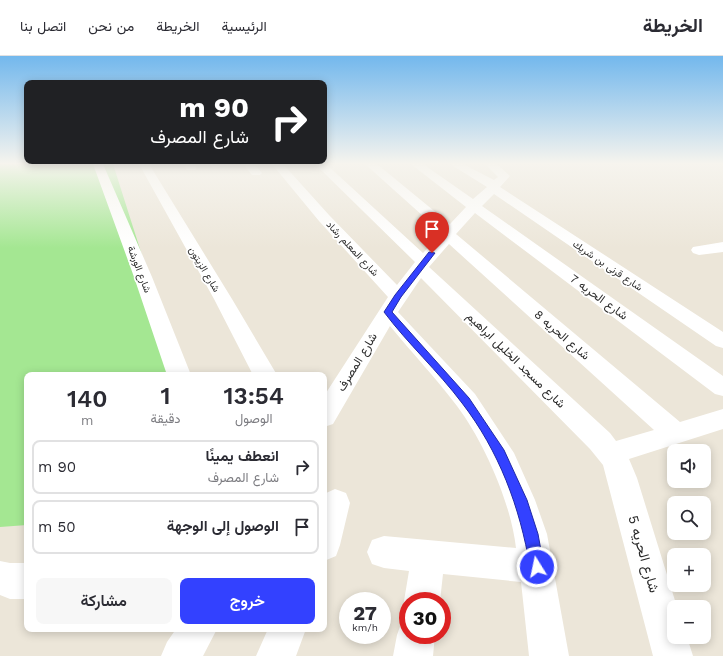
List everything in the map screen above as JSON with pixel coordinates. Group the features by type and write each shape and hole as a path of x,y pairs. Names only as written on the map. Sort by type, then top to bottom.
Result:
{"street":[{"name":"شارع الورشة","path":"109,192 144,277 178,372"},
{"name":"شارع الزيتون","path":"160,192 223,299 263,372"},
{"name":"شارع المعلم رشاد","path":"301,192 393,304 468,404 500,453 520,500 531,534 549,656"},
{"name":"شارع مسجد الخليل ابراهيم","path":"348,192 611,454"},
{"name":"شارع الحريه 8","path":"402,192 676,434"},
{"name":"شارع الحريه 7","path":"455,192 723,388"},
{"name":"شارع المصرف","path":"327,412 393,304 422,265 474,206 489,192"},
{"name":"شارع قرنى بن شريك","path":"501,192 723,341"},
{"path":"699,250 723,247"},
{"path":"611,454 676,434 721,424"},
{"name":"شارع الحريه 5","path":"611,454 622,478 673,656"},
{"path":"327,534 335,503"},
{"path":"384,552 537,567"},
{"path":"423,592 429,556"},
{"path":"0,578 10,581 24,581"},
{"path":"181,656 196,632"},
{"path":"276,656 287,632"},
{"path":"413,656 415,644"}],"green space":[{"path":"0,192 122,192 179,372 24,372 24,525 0,527"}],"route":[{"path":"432,253 398,296 388,312 466,400 500,453 520,500 531,534 537,567"}]}
